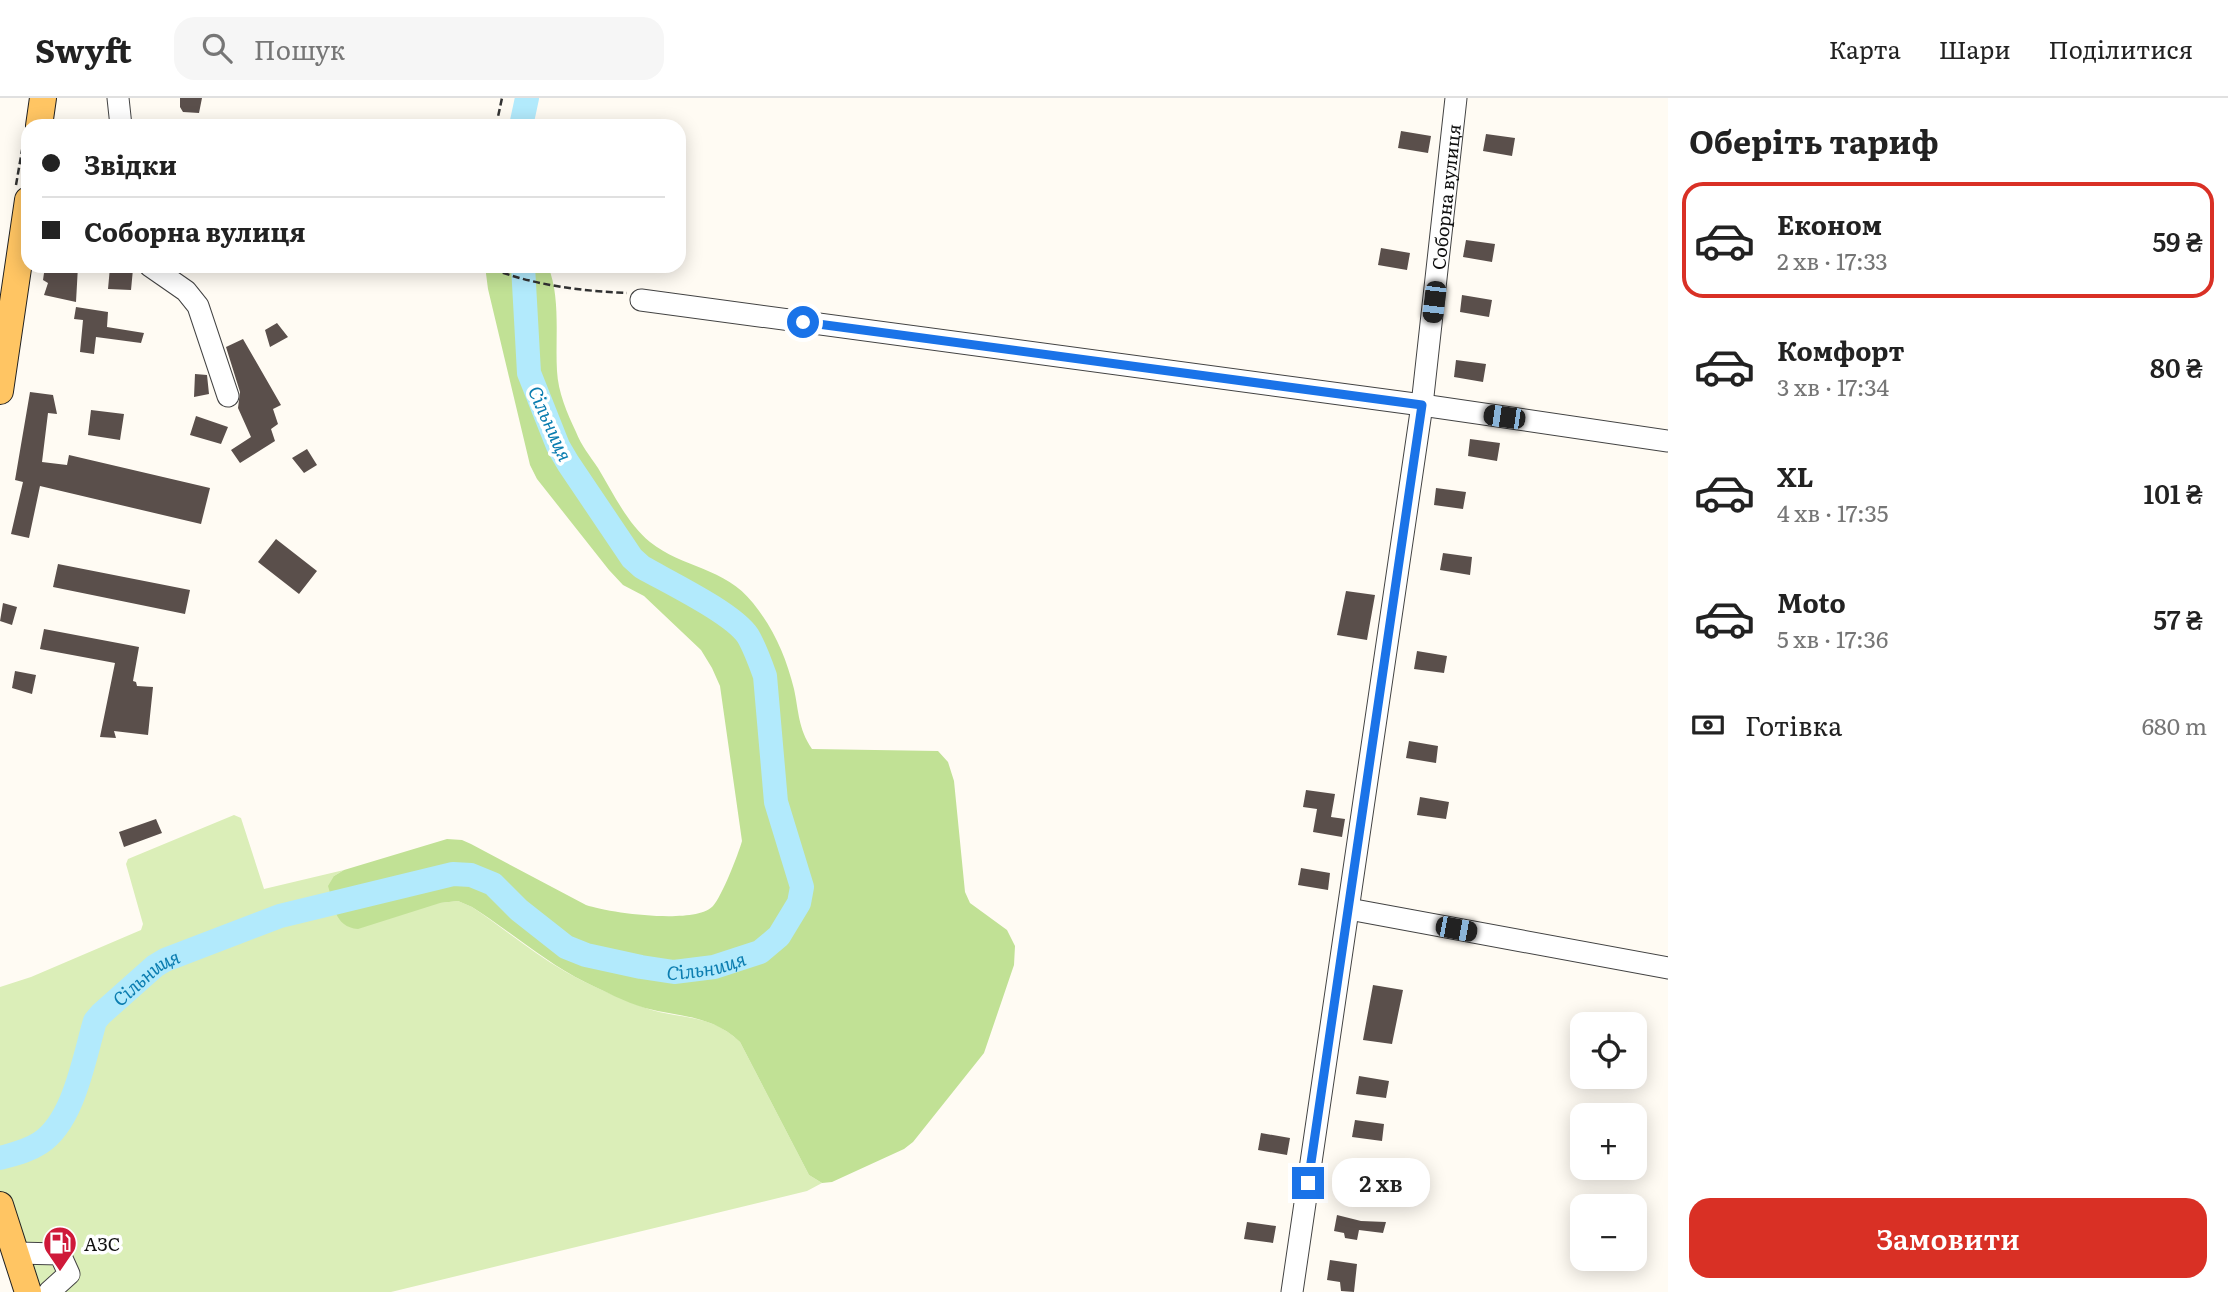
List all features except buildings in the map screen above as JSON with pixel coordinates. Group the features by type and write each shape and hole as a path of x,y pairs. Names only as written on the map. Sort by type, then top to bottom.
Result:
{"main road":[{"path":"40,119 43,98"},
{"path":"0,391 21,248"},
{"path":"2,1211 28,1292"}],"street":[{"path":"118,98 120,119"},
{"name":"Соборна вулиця","path":"1292,1292 1422,405 1457,98"},
{"path":"160,273 186,291 198,306 228,396"},
{"path":"642,300 1422,405 1668,442"},
{"path":"1349,909 1668,968"},
{"path":"15,1253 60,1254 69,1274 49,1292"}],"path":[{"path":"498,119 502,98"},
{"path":"504,273 532,282 633,293 642,300"}],"green space":[{"path":"486,273 550,273 555,291 559,387 580,441 634,526 650,542 662,551 730,582 753,603 773,633 783,655 794,689 801,727 812,749 938,751 948,762 954,781 965,892 970,903 1007,930 1015,946 1014,965 984,1053 913,1142 904,1149 832,1182 822,1183 809,1175 740,1042 718,1027 695,1018 637,1006 585,982 472,907 458,901 440,903 358,929 344,924 336,914 328,886 334,876 344,870 447,839 471,844 586,905 652,916 689,915 704,912 717,901 742,841 720,686 712,668 701,650 644,596 623,585 609,570 537,479 530,465"},
{"path":"234,815 241,818 264,889 344,870 334,876 440,903 458,901 472,907 542,957 584,981 654,1011 704,1021 728,1032 740,1042 809,1175 822,1183 807,1191 391,1292 28,1292 0,1205 0,987 31,977 141,930 143,924 126,864 128,859"}],"waterway":[{"name":"Сільниця","path":"522,119 527,98"},
{"name":"Сільниця","path":"0,1158 31,1148 52,1133 76,1088 95,1021 155,966 280,916 453,874 471,875 493,884 519,910 566,947 586,955 674,972 714,967 760,952 779,936 799,903 802,887 776,802 765,676 755,650 748,636 729,618 642,567 632,558 568,463 558,446 529,373 523,273"}],"place":[{"name":"АЗС","path":"60,1273"}],"route":[{"path":"803,322 1422,405 1308,1183"}]}
